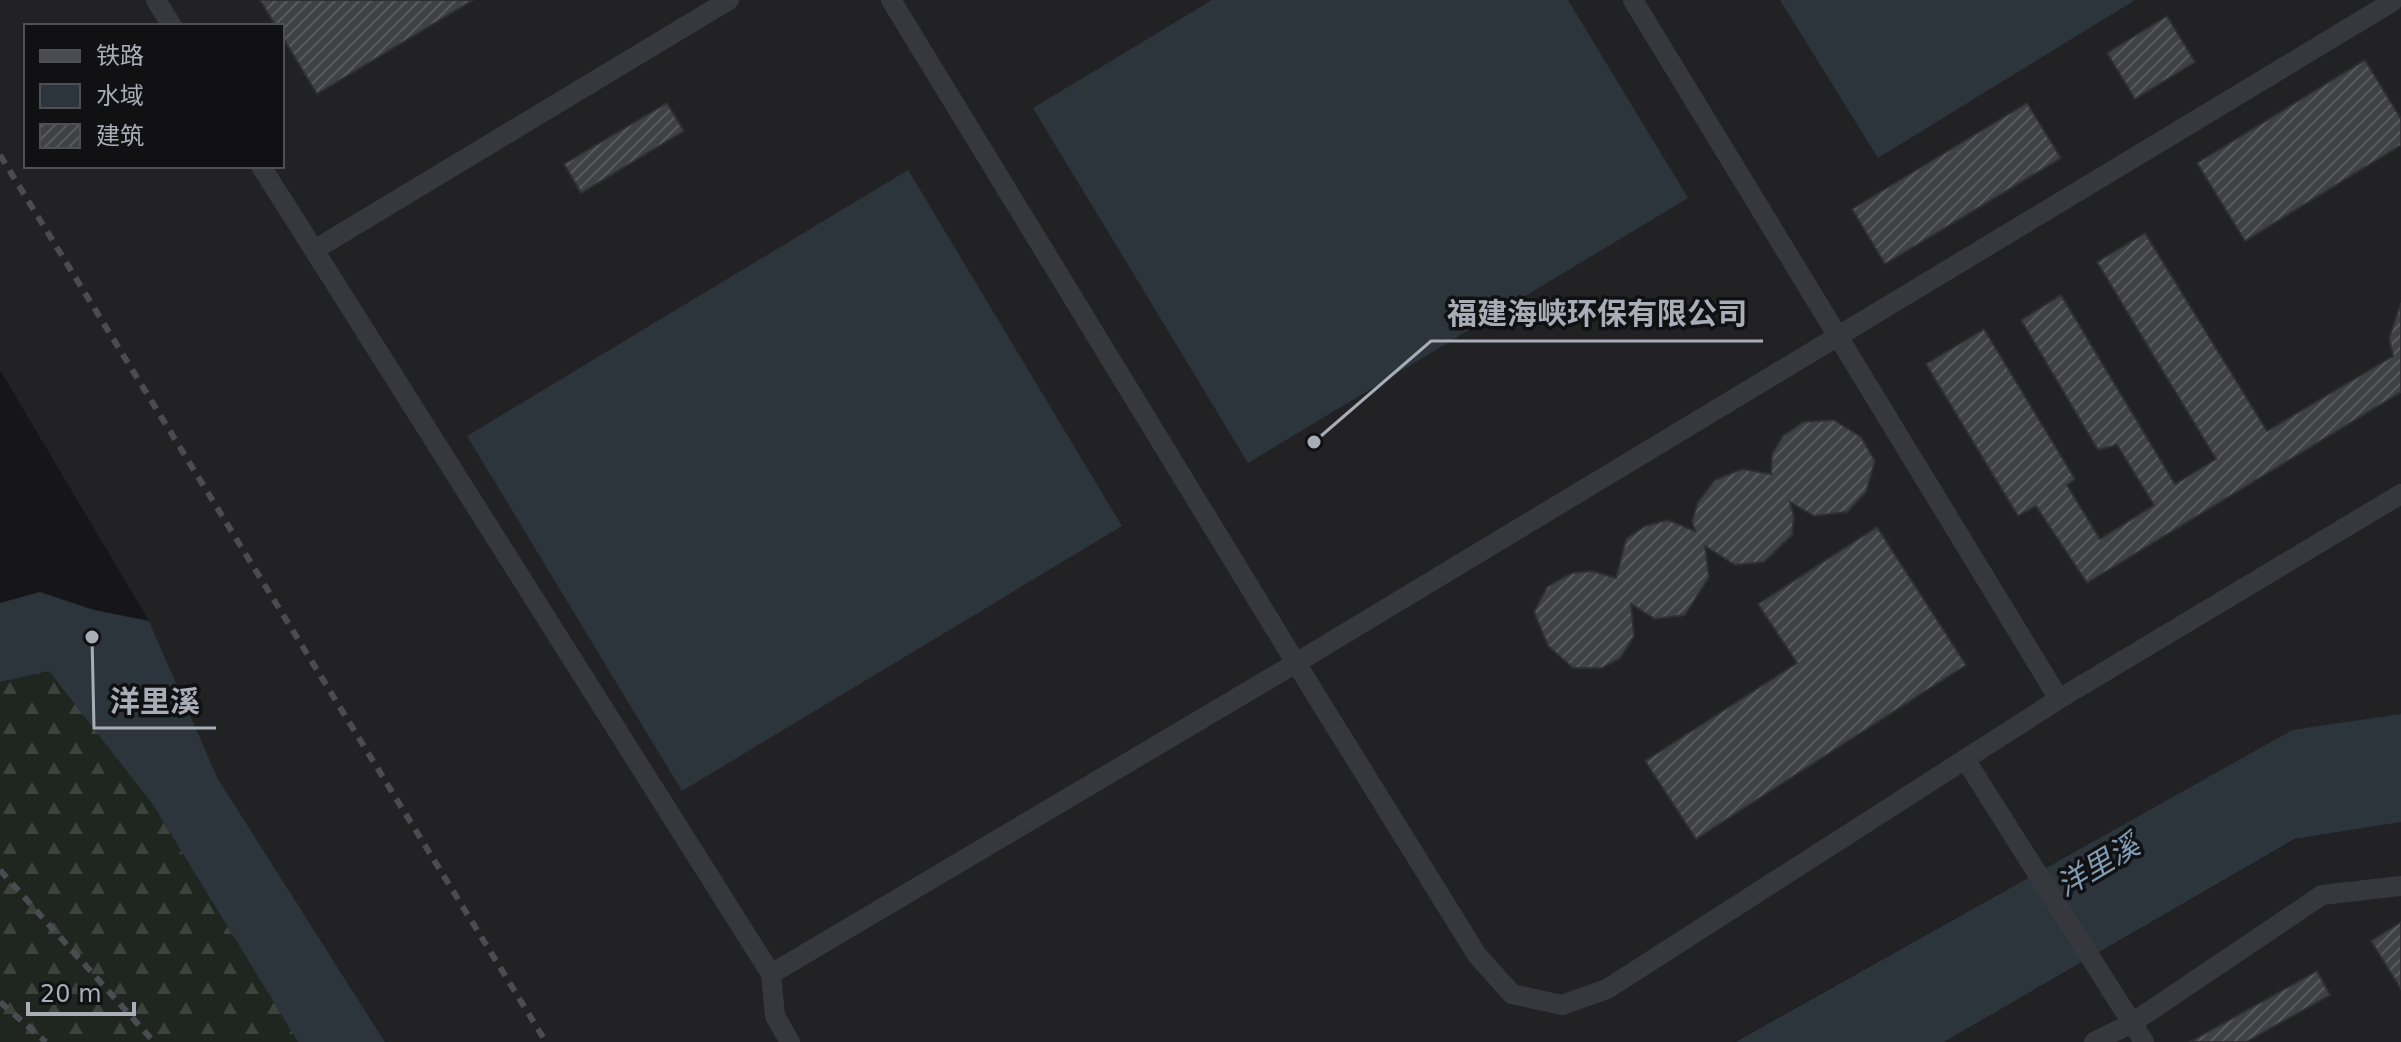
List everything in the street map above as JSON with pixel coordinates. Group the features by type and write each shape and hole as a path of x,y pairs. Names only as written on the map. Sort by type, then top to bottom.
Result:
{"lane":[{"path":"156,0 171,24"},
{"path":"314,250 729,0"},
{"path":"891,0 1477,955 1512,994 1562,1005 1607,989 2059,699 2401,494"},
{"path":"1633,0 2059,699"},
{"path":"771,974 2394,6"},
{"path":"262,168 771,974 775,1016 790,1042"},
{"path":"1965,759 2144,1042"},
{"path":"2094,1042 2132,1023 2322,895 2401,886"}],"shaded area":[{"path":"0,0 2401,0 2401,718 2292,730 1734,1042 385,1042 218,779 149,621 0,370"},
{"path":"2401,822 2401,1042 1944,1042 2296,839"}],"green space":[{"path":"49,670 153,805 298,1042 0,1042 0,682"}],"water":[{"path":"1212,0 1568,0 1688,198 1248,463 1033,108"},
{"path":"1780,0 2135,0 1878,158"},
{"path":"908,170 1122,526 682,791 467,436"},
{"path":"40,592 94,610 149,621 218,779 385,1042 298,1042 153,805 49,671 0,682 0,603"},
{"path":"2401,714 2401,822 2295,839 1944,1042 1735,1042 2292,730"}],"building":[{"path":"260,0 473,0 317,94 284,39 284,24 275,24"},
{"path":"2167,16 2195,62 2135,99 2107,53"},
{"path":"2365,60 2401,119 2401,145 2245,241 2197,163"},
{"path":"667,103 684,131 581,193 564,164"},
{"path":"2027,103 2061,158 1885,264 1852,209"},
{"path":"2145,233 2267,431 2393,356 2389,338 2401,303 2401,392 2087,583 2036,506 2018,516 1926,364 1984,329 2075,479 2067,485 2100,539 2154,505 2117,445 2098,450 2021,320 2061,295 2175,484 2216,459 2097,262"},
{"path":"1834,420 1861,437 1875,461 1866,492 1847,512 1814,516 1790,502 1794,517 1792,535 1764,562 1735,565 1705,546 1709,577 1685,615 1655,619 1631,604 1634,636 1620,658 1602,668 1573,668 1548,646 1534,612 1547,587 1572,573 1592,571 1616,578 1626,539 1645,526 1668,520 1695,531 1692,521 1698,502 1715,480 1742,469 1771,474 1772,454 1783,436 1803,422"},
{"path":"1877,527 1966,665 1696,839 1645,761 1797,663 1758,604"},
{"path":"2401,922 2401,989 2371,941"},
{"path":"2317,971 2330,995 2246,1042 2190,1042"}],"railway":[{"path":"0,155 546,1042"},
{"path":"0,870 154,1042"},
{"path":"0,1002 46,1042"}],"place":[{"name":"福建海峡环保有限公司","path":"1314,442"},
{"name":"洋里溪","path":"92,637"}]}
